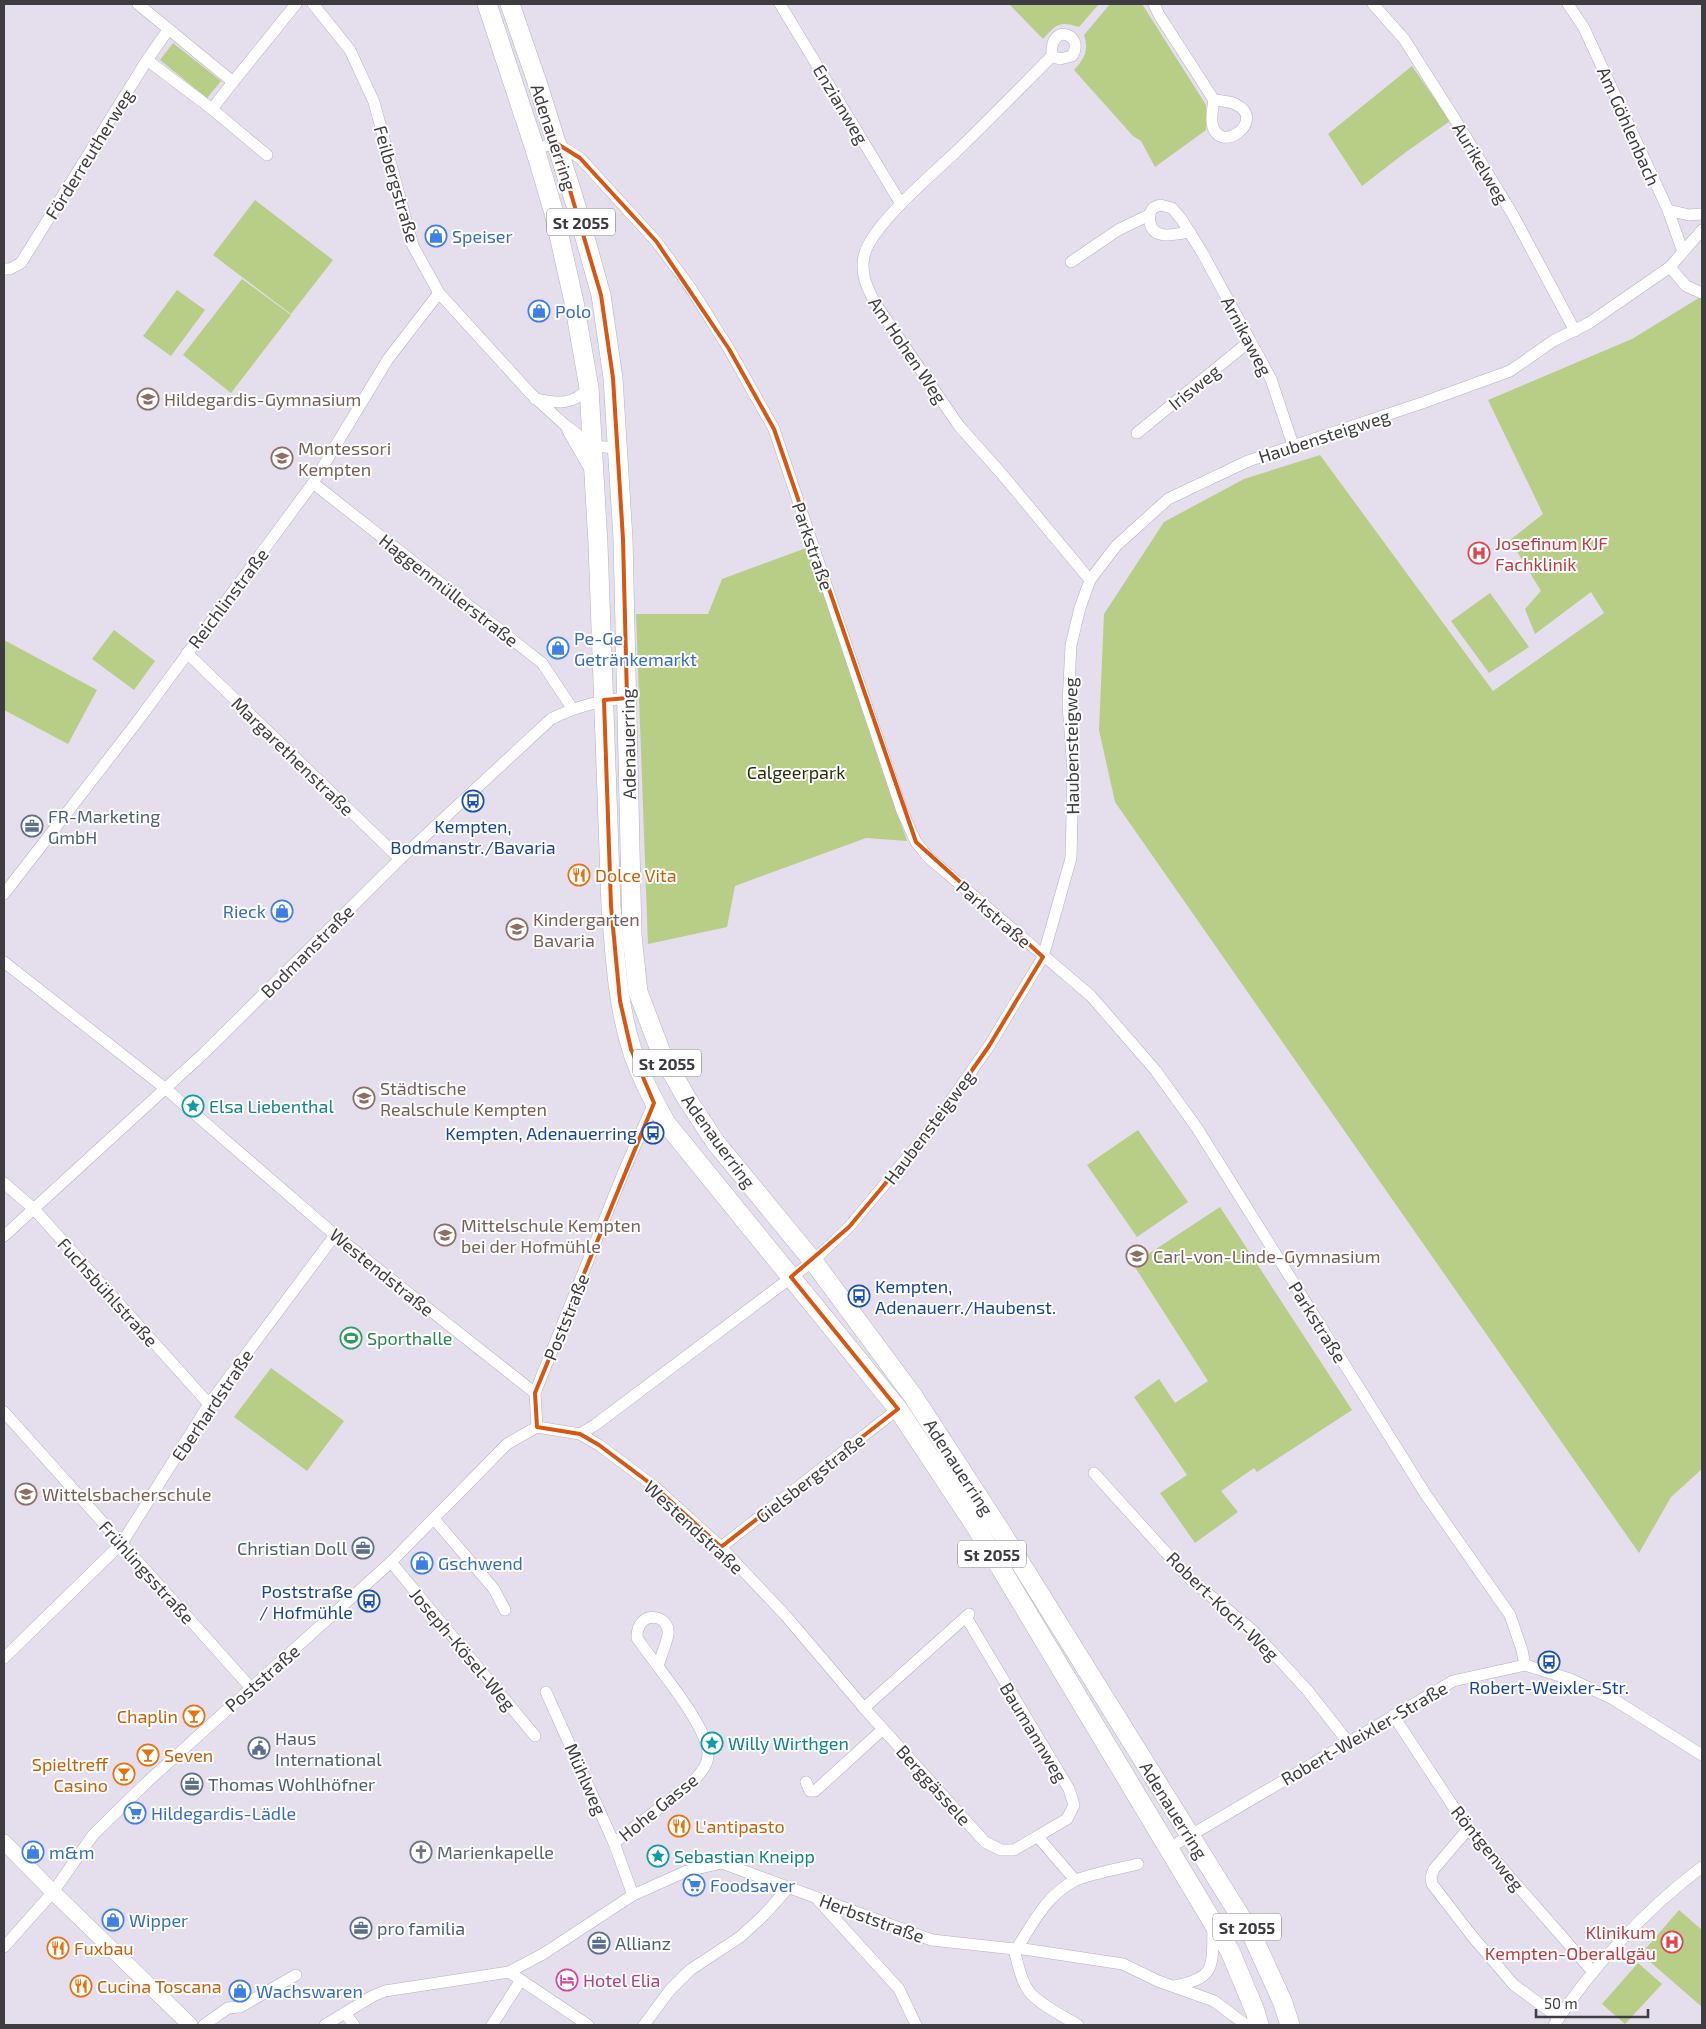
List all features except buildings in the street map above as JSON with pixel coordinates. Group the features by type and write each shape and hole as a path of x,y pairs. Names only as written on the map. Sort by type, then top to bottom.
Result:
{"main road":[{"name":"Adenauerring","path":"487,4 554,213 574,302 589,388 604,700 611,906 615,966 620,1001 631,1049 654,1103 666,1123 898,1409 976,1527 1230,1951 1255,2010 1259,2025"},
{"name":"Adenauerring","path":"510,4 577,209 601,295 613,378 624,539 632,935 638,992 662,1055 687,1099 716,1142 814,1261 913,1396 1011,1547 1252,1935 1283,2003 1290,2025"}],"street":[{"path":"138,4 233,82"},
{"path":"212,109 296,4"},
{"name":"Feilbergstraße","path":"315,4 350,50 374,102 413,246 439,293 535,399 564,425 593,446"},
{"path":"1154,4 1159,15 1214,100"},
{"name":"Aurikelweg","path":"1373,4 1404,39 1456,121 1513,215 1575,330"},
{"name":"Am Göhlenbach","path":"1568,4 1584,28 1668,210 1683,252"},
{"name":"Enzianweg","path":"785,6 901,204"},
{"name":"Förderreutherweg","path":"4,268 10,268 21,263 147,60 168,30"},
{"name":"Am Hohen Weg","path":"1052,56 901,204 870,241 864,256 863,274 866,288 877,306 959,426 1001,473 1090,580"},
{"path":"147,60 212,109 266,155"},
{"path":"535,149 556,143"},
{"name":"Parkstraße","path":"556,143 580,158 656,241 690,287 774,429 902,812 916,842 928,857 1091,996 1156,1070 1197,1128 1426,1495 1510,1615 1522,1650 1525,1666"},
{"name":"Arnikaweg","path":"1071,262 1118,230 1149,215 1152,208 1160,205 1172,208 1190,232 1271,379 1293,445"},
{"path":"1668,210 1689,215 1702,214"},
{"path":"1149,215 1151,227 1159,234 1171,235 1190,232"},
{"name":"Haubensteigweg","path":"580,1434 596,1425 814,1261 849,1227 931,1129 989,1046 1043,956 1071,858 1073,771 1068,704 1071,645 1080,608 1090,580 1116,546 1168,499 1248,461 1419,404 1510,371 1553,341 1575,330 1635,293 1670,267 1702,230"},
{"path":"1670,267 1686,286 1702,293"},
{"name":"Reichlinstraße","path":"4,894 137,722 313,483 388,359 439,293"},
{"name":"Irisweg","path":"1137,433 1250,341"},
{"path":"535,399 560,403 572,400 589,388"},
{"name":"Feilbergstraße","path":"564,425 593,475"},
{"path":"593,446 617,448"},
{"name":"Haggenmüllerstraße","path":"313,483 542,663 572,708"},
{"name":"Margarethenstraße","path":"187,653 400,858"},
{"name":"Bodmanstraße","path":"4,1236 210,1048 400,858 551,719 572,708 578,709 604,700 627,698"},
{"name":"Westendstraße","path":"4,962 166,1089 335,1235 535,1393"},
{"name":"Poststraße","path":"535,1393 624,1171 654,1103"},
{"name":"Fuchsbühlstraße","path":"4,1183 34,1210 209,1404"},
{"name":"Eberhardstraße","path":"4,1658 122,1543 209,1404 335,1235"},
{"path":"535,1393 537,1427"},
{"name":"Gielsbergstraße","path":"721,1547 898,1409"},
{"name":"Frühlingsstraße","path":"4,1412 251,1688"},
{"name":"Poststraße","path":"4,1947 53,1892 93,1835 147,1782 391,1562 507,1444 537,1427"},
{"name":"Westendstraße","path":"537,1427 580,1434 599,1445 655,1487 721,1547 786,1616 883,1729"},
{"name":"Robert-Koch-Weg","path":"1094,1472 1189,1578 1252,1630 1308,1691 1348,1742"},
{"path":"434,1519 494,1589 505,1610"},
{"name":"Joseph-Kösel-Weg","path":"391,1562 534,1736"},
{"name":"Baumannweg","path":"864,1708 967,1616 1069,1789 1074,1805 1067,1819 1014,1850 1001,1850 985,1842"},
{"name":"Hohe Gasse","path":"614,1843 693,1782 704,1769 708,1756 700,1728 658,1666"},
{"name":"Robert-Weixler-Straße","path":"1169,1848 1453,1681 1525,1666 1570,1679 1613,1699 1702,1755"},
{"name":"Mühlweg","path":"546,1692 614,1843 633,1895"},
{"name":"Röntgenweg","path":"1393,1715 1468,1829 1593,1972"},
{"path":"806,1782 810,1791 815,1791 883,1729"},
{"name":"Berggässele","path":"883,1729 985,1842"},
{"path":"1468,1829 1434,1869 1431,1877 1432,1884 1472,1936 1514,1984 1557,2022 1593,1972 1651,1910 1702,1867"},
{"path":"1038,1837 1075,1880"},
{"path":"4,1842 190,2025"},
{"name":"Herbststraße","path":"325,2025 385,1991 508,1972 543,1954 633,1895 686,1871 722,1863 932,1940 1016,1949 1123,1964 1214,2001 1246,2025"},
{"path":"1078,2025 1049,2008 1031,1993 1021,1975 1016,1949 1055,1894 1075,1880 1138,1864"},
{"path":"644,2025 670,1990 690,1970 740,1936 764,1915 789,1887"},
{"path":"818,1899 899,1989 916,2025"},
{"path":"1174,1986 1193,1982 1205,1976 1211,1966 1213,1923"},
{"path":"508,1972 588,2025"},
{"path":"204,2025 228,2008 240,2007 296,1975"},
{"path":"492,2025 522,1980"},
{"path":"344,2013 354,2025"}],"highlighted area":[{"path":"556,143 580,158 656,241 729,349 774,429 916,842 1043,957 989,1046 931,1129 849,1227 791,1277 898,1409 721,1547 655,1487 599,1445 580,1434 537,1427 535,1393 654,1103 631,1049 620,1001 611,906 604,700 627,698 623,539 613,378 601,295"}],"green space":[{"path":"1009,4 1099,4 1079,27 1067,24 1059,25 1043,39"},
{"path":"1110,4 1142,4 1206,105 1206,130 1155,167 1141,141 1133,136 1074,70 1085,54 1084,35"},
{"path":"173,43 221,81 207,98 160,60"},
{"path":"1412,66 1450,121 1362,186 1328,134"},
{"path":"255,200 333,260 291,314 213,255"},
{"path":"242,279 291,315 231,393 183,355"},
{"path":"177,290 205,310 171,356 143,336"},
{"path":"1702,296 1702,1469 1671,1497 1639,1553 1115,802 1099,730 1104,614 1164,522 1244,479 1320,455 1493,691 1604,613 1591,592 1535,634 1525,609 1541,591 1510,540 1543,514 1488,400 1632,339"},
{"name":"Calgeerpark","path":"809,547 907,841 866,838 735,886 727,927 648,944 636,614 708,614 722,579"},
{"path":"1490,593 1529,647 1489,673 1451,621"},
{"path":"114,630 155,661 134,690 92,659"},
{"path":"4,640 97,690 68,744 4,710"},
{"path":"1138,1130 1188,1202 1137,1237 1087,1165"},
{"path":"1220,1207 1352,1410 1257,1472 1254,1468 1221,1491 1238,1512 1195,1543 1160,1493 1187,1475 1134,1397 1159,1379 1175,1403 1208,1381 1133,1264"},
{"path":"271,1368 344,1421 307,1471 234,1417"},
{"path":"1679,1910 1702,1930 1702,2007 1641,1954"},
{"path":"1638,1963 1662,1984 1625,2024 1602,2004"}],"place":[{"name":"Speiser","path":"436,236"},
{"name":"Polo","path":"539,311"},
{"name":"Hildegardis-Gymnasium","path":"148,399"},
{"name":"Montessori Kempten","path":"282,458"},
{"name":"Josefinum KJF Fachklinik","path":"1479,553"},
{"name":"Pe-Ge Getränkemarkt","path":"558,648"},
{"name":"Kempten, Bodmanstr./Bavaria","path":"473,801"},
{"name":"FR-Marketing GmbH","path":"32,826"},
{"name":"Dolce Vita","path":"579,875"},
{"name":"Rieck","path":"282,911"},
{"name":"Kindergarten Bavaria","path":"517,929"},
{"name":"Städtische Realschule Kempten","path":"364,1098"},
{"name":"Elsa Liebenthal","path":"193,1106"},
{"name":"Kempten, Adenauerring","path":"653,1133"},
{"name":"Mittelschule Kempten bei der Hofmühle","path":"445,1235"},
{"name":"Carl-von-Linde-Gymnasium","path":"1137,1256"},
{"name":"Kempten, Adenauerr./Haubenst.","path":"859,1296"},
{"name":"Sporthalle","path":"351,1338"},
{"name":"Wittelsbacherschule","path":"26,1494"},
{"name":"Christian Doll","path":"363,1548"},
{"name":"Gschwend","path":"422,1563"},
{"name":"Poststraße / Hofmühle","path":"369,1601"},
{"name":"Robert-Weixler-Str.","path":"1549,1662"},
{"name":"Chaplin","path":"194,1716"},
{"name":"Willy Wirthgen","path":"712,1743"},
{"name":"Haus International","path":"259,1748"},
{"name":"Seven","path":"148,1755"},
{"name":"Spieltreff Casino","path":"124,1774"},
{"name":"Thomas Wohlhöfner","path":"192,1784"},
{"name":"Hildegardis-Lädle","path":"135,1813"},
{"name":"L'antipasto","path":"679,1826"},
{"name":"m&m","path":"33,1852"},
{"name":"Marienkapelle","path":"421,1852"},
{"name":"Sebastian Kneipp","path":"658,1856"},
{"name":"Foodsaver","path":"694,1885"},
{"name":"Wipper","path":"113,1920"},
{"name":"pro familia","path":"361,1928"},
{"name":"Klinikum Kempten-Oberallgäu","path":"1672,1942"},
{"name":"Allianz","path":"599,1943"},
{"name":"Fuxbau","path":"58,1948"},
{"name":"Hotel Elia","path":"567,1980"},
{"name":"Cucina Toscana","path":"81,1986"},
{"name":"Wachswaren","path":"240,1991"}]}
